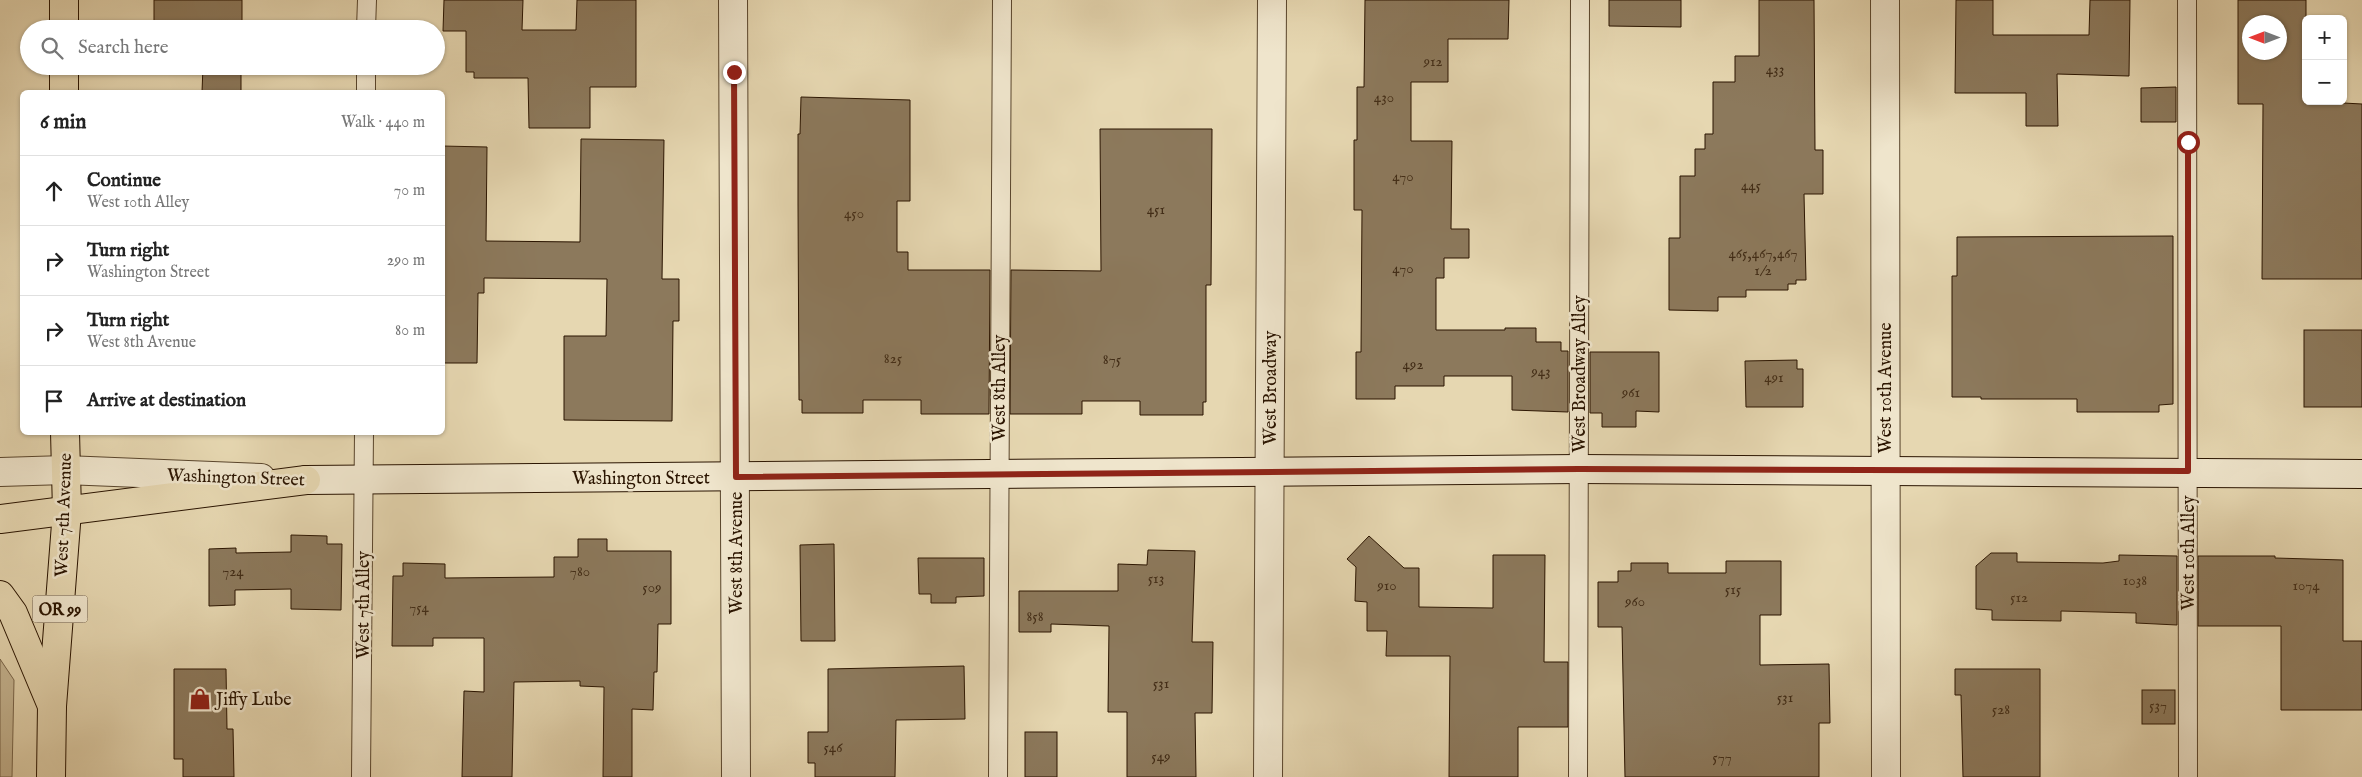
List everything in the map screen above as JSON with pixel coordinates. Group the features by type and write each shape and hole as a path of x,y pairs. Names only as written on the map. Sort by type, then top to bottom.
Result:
{"main road":[{"path":"64,0 64,20"},
{"path":"64,75 64,90"},
{"name":"West 7th Avenue","path":"51,777 52,706 67,511 65,435"},
{"path":"0,519 306,480"},
{"path":"0,594 12,613 52,706"}],"street":[{"name":"West 8th Avenue","path":"733,0 736,777"},
{"name":"West Broadway","path":"1268,777 1272,0"},
{"name":"West 10th Avenue","path":"1884,0 1886,777"},
{"name":"Washington Street","path":"0,472 65,470 306,480 1579,469 2188,471 2362,474"}],"lane":[{"path":"366,20 367,0"},
{"name":"West 8th Alley","path":"998,777 998,475 1002,0"},
{"name":"West Broadway Alley","path":"1578,777 1580,0"},
{"name":"West 10th Alley","path":"2187,0 2188,777"},
{"path":"366,75 366,90"},
{"name":"West 7th Alley","path":"361,777 364,435"}],"shaded area":[{"path":"0,659 14,680 12,777 0,777"}],"building":[{"path":"154,0 242,0 242,20 154,20"},
{"path":"444,0 523,0 522,30 576,30 577,0 636,0 636,87 590,87 590,128 529,128 528,78 474,78 474,72 466,72 466,31 445,31 445,20 443,20"},
{"path":"1365,0 1509,0 1508,39 1448,39 1448,82 1411,82 1411,141 1452,141 1451,229 1469,229 1469,258 1444,258 1444,278 1436,278 1436,330 1536,328 1536,342 1561,342 1561,351 1568,351 1568,412 1512,410 1512,376 1444,376 1444,386 1395,386 1395,399 1356,399 1356,352 1361,352 1362,210 1354,210 1354,140 1357,140 1357,87 1364,87"},
{"path":"1609,0 1681,0 1681,27 1609,26"},
{"path":"1759,0 1814,0 1815,150 1823,150 1823,194 1804,194 1806,280 1796,280 1796,284 1788,284 1788,290 1746,290 1746,297 1718,297 1718,311 1669,310 1669,238 1680,238 1680,176 1695,176 1695,149 1705,149 1705,134 1713,134 1713,82 1735,82 1735,56 1759,56"},
{"path":"1956,0 1993,0 1993,35 2089,35 2090,0 2130,0 2129,76 2057,74 2058,126 2026,126 2026,93 1955,93"},
{"path":"2238,0 2306,0 2306,15 2302,15 2302,105 2362,104 2362,279 2262,279 2263,104 2238,104"},
{"path":"203,75 241,75 241,90 202,90"},
{"path":"2176,87 2176,122 2141,122 2141,88"},
{"path":"801,97 910,100 910,201 897,201 897,252 908,252 908,270 990,270 989,414 921,414 921,400 863,400 863,413 802,413 802,400 799,400 798,203 798,134 800,134"},
{"path":"1100,129 1212,129 1211,285 1206,285 1206,402 1203,402 1203,415 1140,415 1140,401 1082,401 1082,414 1010,414 1011,270 1101,271"},
{"path":"581,139 664,140 662,279 679,279 679,321 673,321 672,421 564,420 564,336 606,336 607,279 484,278 484,293 478,293 477,363 445,363 445,146 487,147 486,241 580,242"},
{"path":"2173,236 2173,404 2159,405 2159,412 2077,412 2077,399 1981,399 1981,397 1952,397 1952,276 1957,276 1957,237"},
{"path":"2304,330 2362,330 2362,407 2304,407"},
{"path":"1590,352 1659,352 1659,412 1636,411 1636,427 1602,427 1602,413 1590,413"},
{"path":"1797,360 1797,369 1803,369 1803,407 1746,407 1745,361"},
{"path":"291,535 327,536 327,544 342,544 341,610 291,609 291,589 235,590 235,605 209,606 209,549 236,548 236,553 291,552"},
{"path":"1369,536 1404,568 1419,568 1419,607 1493,608 1493,555 1545,555 1544,662 1568,662 1568,727 1518,727 1518,777 1449,777 1450,656 1386,656 1387,631 1367,631 1367,602 1355,601 1356,567 1347,559"},
{"path":"578,539 607,539 607,551 671,551 671,624 658,624 657,672 654,672 653,710 632,709 632,777 603,777 604,687 580,686 580,681 514,682 512,777 462,777 464,691 484,692 484,638 433,638 433,646 392,646 393,576 403,576 403,563 445,564 445,578 554,577 554,557 578,557"},
{"path":"834,544 835,641 801,641 800,545"},
{"path":"1148,550 1195,551 1192,642 1213,642 1212,713 1195,713 1196,777 1127,777 1127,712 1108,712 1109,626 1051,624 1051,632 1019,632 1019,591 1118,591 1118,564 1147,565"},
{"path":"1991,553 2017,553 2017,562 2103,563 2119,561 2119,555 2177,556 2177,625 2136,623 2136,613 2061,611 2061,621 1992,620 1992,610 1976,609 1976,566"},
{"path":"2198,556 2275,556 2275,558 2343,560 2343,641 2362,641 2362,710 2281,710 2281,626 2198,626"},
{"path":"918,558 984,558 984,596 956,597 956,603 931,603 931,594 919,594"},
{"path":"1726,561 1781,561 1781,615 1760,615 1760,665 1829,664 1830,723 1819,723 1819,777 1625,777 1622,627 1598,627 1598,582 1618,582 1618,571 1631,571 1631,563 1668,563 1668,573 1726,573"},
{"path":"964,666 965,719 896,720 895,777 815,777 815,763 808,763 808,732 828,732 828,669"},
{"name":"Jiffy Lube","path":"174,669 226,669 227,729 233,729 234,777 183,777 183,759 174,759"},
{"path":"1955,669 2040,669 2040,777 1963,777 1961,695 1955,695"},
{"path":"2142,690 2175,690 2175,724 2142,724"},
{"path":"1025,732 1057,732 1057,777 1025,777"}],"place":[{"name":"Jiffy Lube","path":"200,699"}],"route":[{"path":"734,72 736,477 1579,469 2188,471 2188,142"}]}
